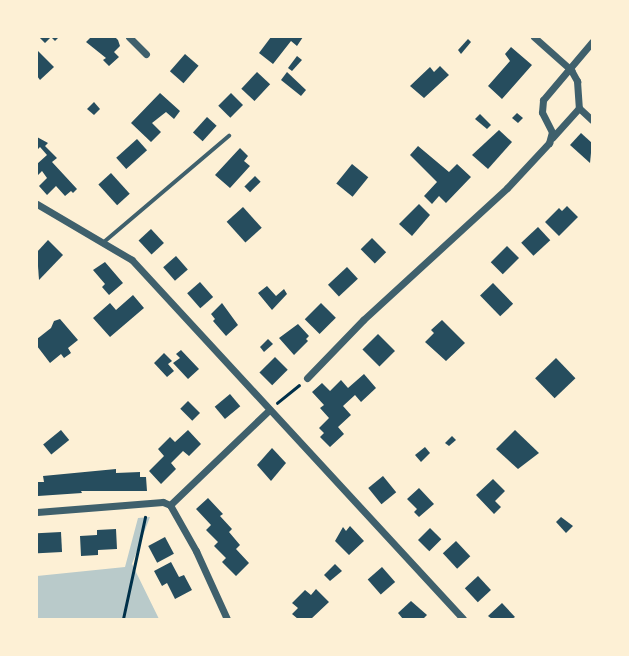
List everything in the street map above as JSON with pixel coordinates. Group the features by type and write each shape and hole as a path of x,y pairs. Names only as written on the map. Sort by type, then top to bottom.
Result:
{"street":[{"path":"129,37 146,54"},
{"path":"534,37 571,70 576,81 579,107 592,120"},
{"path":"551,138 542,112 543,100 571,70 592,41"},
{"path":"307,378 363,320 507,188 579,107"},
{"path":"37,204 132,260 463,619"},
{"path":"170,505 269,410"},
{"path":"37,512 163,502 170,505 197,551 227,619"}],"lane":[{"path":"104,242 229,136"}],"path":[{"path":"269,410 307,378"},
{"path":"123,619 145,517"}],"shaded area":[{"path":"150,517 132,564 159,619 37,619 37,576 125,567 138,518"}],"building":[{"path":"39,37 51,37 45,43"},
{"path":"91,37 115,37 120,46 114,52 119,57 109,66 103,60 106,58 86,42"},
{"path":"271,37 303,37 297,46 291,41 273,64 259,53"},
{"path":"468,39 471,42 461,54 458,50"},
{"path":"511,47 532,65 502,99 488,86 510,61 505,54"},
{"path":"37,50 54,67 40,80 37,76"},
{"path":"185,54 199,66 183,83 170,71"},
{"path":"297,56 302,60 292,71 288,68"},
{"path":"440,66 449,75 424,98 410,86 430,67 434,72"},
{"path":"257,72 270,84 254,101 241,89"},
{"path":"287,72 306,90 301,96 281,80"},
{"path":"160,93 180,111 174,119 166,112 152,123 161,132 151,142 131,123"},
{"path":"231,93 243,105 230,118 218,106"},
{"path":"94,102 100,109 94,115 87,109"},
{"path":"517,113 523,118 518,123 512,118"},
{"path":"480,114 491,125 487,129 475,119"},
{"path":"207,117 217,126 203,141 193,133"},
{"path":"499,130 512,142 488,169 472,155"},
{"path":"581,133 592,143 590,163 570,145"},
{"path":"37,137 48,143 45,146 57,158 52,162 77,189 73,193 71,191 65,196 56,186 47,195 39,186 47,178 42,171 37,176 37,164 47,155 40,147 37,150"},
{"path":"137,139 147,150 126,169 116,158"},
{"path":"418,146 449,172 457,164 471,177 446,203 439,196 432,204 424,196 437,182 410,155"},
{"path":"240,148 248,156 244,161 250,166 230,188 215,175"},
{"path":"352,164 368,177 353,197 336,183"},
{"path":"111,173 130,194 117,205 98,184"},
{"path":"255,176 261,182 250,192 244,187"},
{"path":"419,204 430,215 412,236 399,224"},
{"path":"567,206 578,217 559,236 545,222 559,208 562,211"},
{"path":"243,207 262,228 245,243 227,222"},
{"path":"538,227 550,240 533,256 521,243"},
{"path":"151,229 164,243 152,254 139,241"},
{"path":"372,238 386,252 375,263 361,249"},
{"path":"48,240 63,255 39,280 37,252"},
{"path":"507,246 519,258 503,274 491,262"},
{"path":"176,256 188,270 175,281 163,267"},
{"path":"105,262 123,283 109,295 102,287 105,284 93,270"},
{"path":"347,267 358,279 339,296 328,285"},
{"path":"200,282 213,297 200,308 187,293"},
{"path":"493,283 513,304 500,316 480,296"},
{"path":"267,286 276,296 284,289 287,294 272,310 258,293"},
{"path":"133,295 144,308 110,337 93,318 110,303 116,310"},
{"path":"222,303 238,325 226,336 213,321 215,319 211,314"},
{"path":"321,303 336,318 320,334 305,319"},
{"path":"60,319 78,340 68,348 71,353 64,358 61,354 50,363 37,346 37,339 51,328 54,321"},
{"path":"442,320 465,343 446,361 425,342 434,333 431,330"},
{"path":"298,324 309,336 306,339 308,341 294,355 279,338"},
{"path":"378,334 395,351 379,367 362,350"},
{"path":"268,339 273,344 264,352 260,347"},
{"path":"181,350 199,369 188,379 173,363 180,358 176,354"},
{"path":"164,353 172,361 168,364 174,371 167,377 154,363"},
{"path":"275,357 288,370 272,385 259,373"},
{"path":"556,358 575,378 555,398 535,378"},
{"path":"364,374 376,388 361,402 355,395 343,406 351,415 338,427 344,434 330,447 320,437 324,433 319,428 329,418 320,408 324,405 312,392 322,383 330,391 341,380 348,388"},
{"path":"230,394 240,406 225,419 215,407"},
{"path":"188,401 200,413 192,421 180,409"},
{"path":"61,430 69,440 51,455 43,444"},
{"path":"188,430 201,444 189,456 183,451 171,463 176,469 161,484 149,471 164,456 158,449 170,437 175,442"},
{"path":"515,430 539,453 518,469 496,449"},
{"path":"452,436 456,440 449,446 445,443"},
{"path":"425,447 430,453 421,462 415,455"},
{"path":"272,448 286,463 271,481 257,465"},
{"path":"116,469 116,473 140,472 140,477 146,477 147,491 81,491 82,493 38,496 38,482 44,482 43,476"},
{"path":"383,476 396,492 381,504 368,488"},
{"path":"493,479 505,491 495,501 501,507 494,514 476,495"},
{"path":"419,488 434,504 419,517 414,512 417,509 407,499"},
{"path":"208,498 223,514 220,516 232,529 229,532 240,545 236,549 249,563 236,576 222,562 226,558 214,546 218,542 206,530 211,525 196,509"},
{"path":"561,517 573,526 566,533 556,522"},
{"path":"350,526 364,541 349,555 335,541 343,527 346,531"},
{"path":"430,528 441,539 429,551 418,540"},
{"path":"116,529 117,549 98,550 98,555 81,556 80,536 97,535 97,530"},
{"path":"61,532 62,552 38,553 37,533"},
{"path":"165,537 174,554 157,563 148,546"},
{"path":"456,541 470,556 457,569 443,553"},
{"path":"171,562 179,577 184,575 192,590 175,599 167,583 162,586 154,571"},
{"path":"335,564 342,571 330,581 324,575"},
{"path":"382,567 395,582 381,595 368,579"},
{"path":"478,576 491,590 478,602 465,588"},
{"path":"316,589 329,602 311,619 298,619 292,614 298,608 292,603 305,590 311,595"},
{"path":"411,601 427,615 423,619 403,619 398,613"},
{"path":"502,603 515,617 492,619 488,616"}]}
